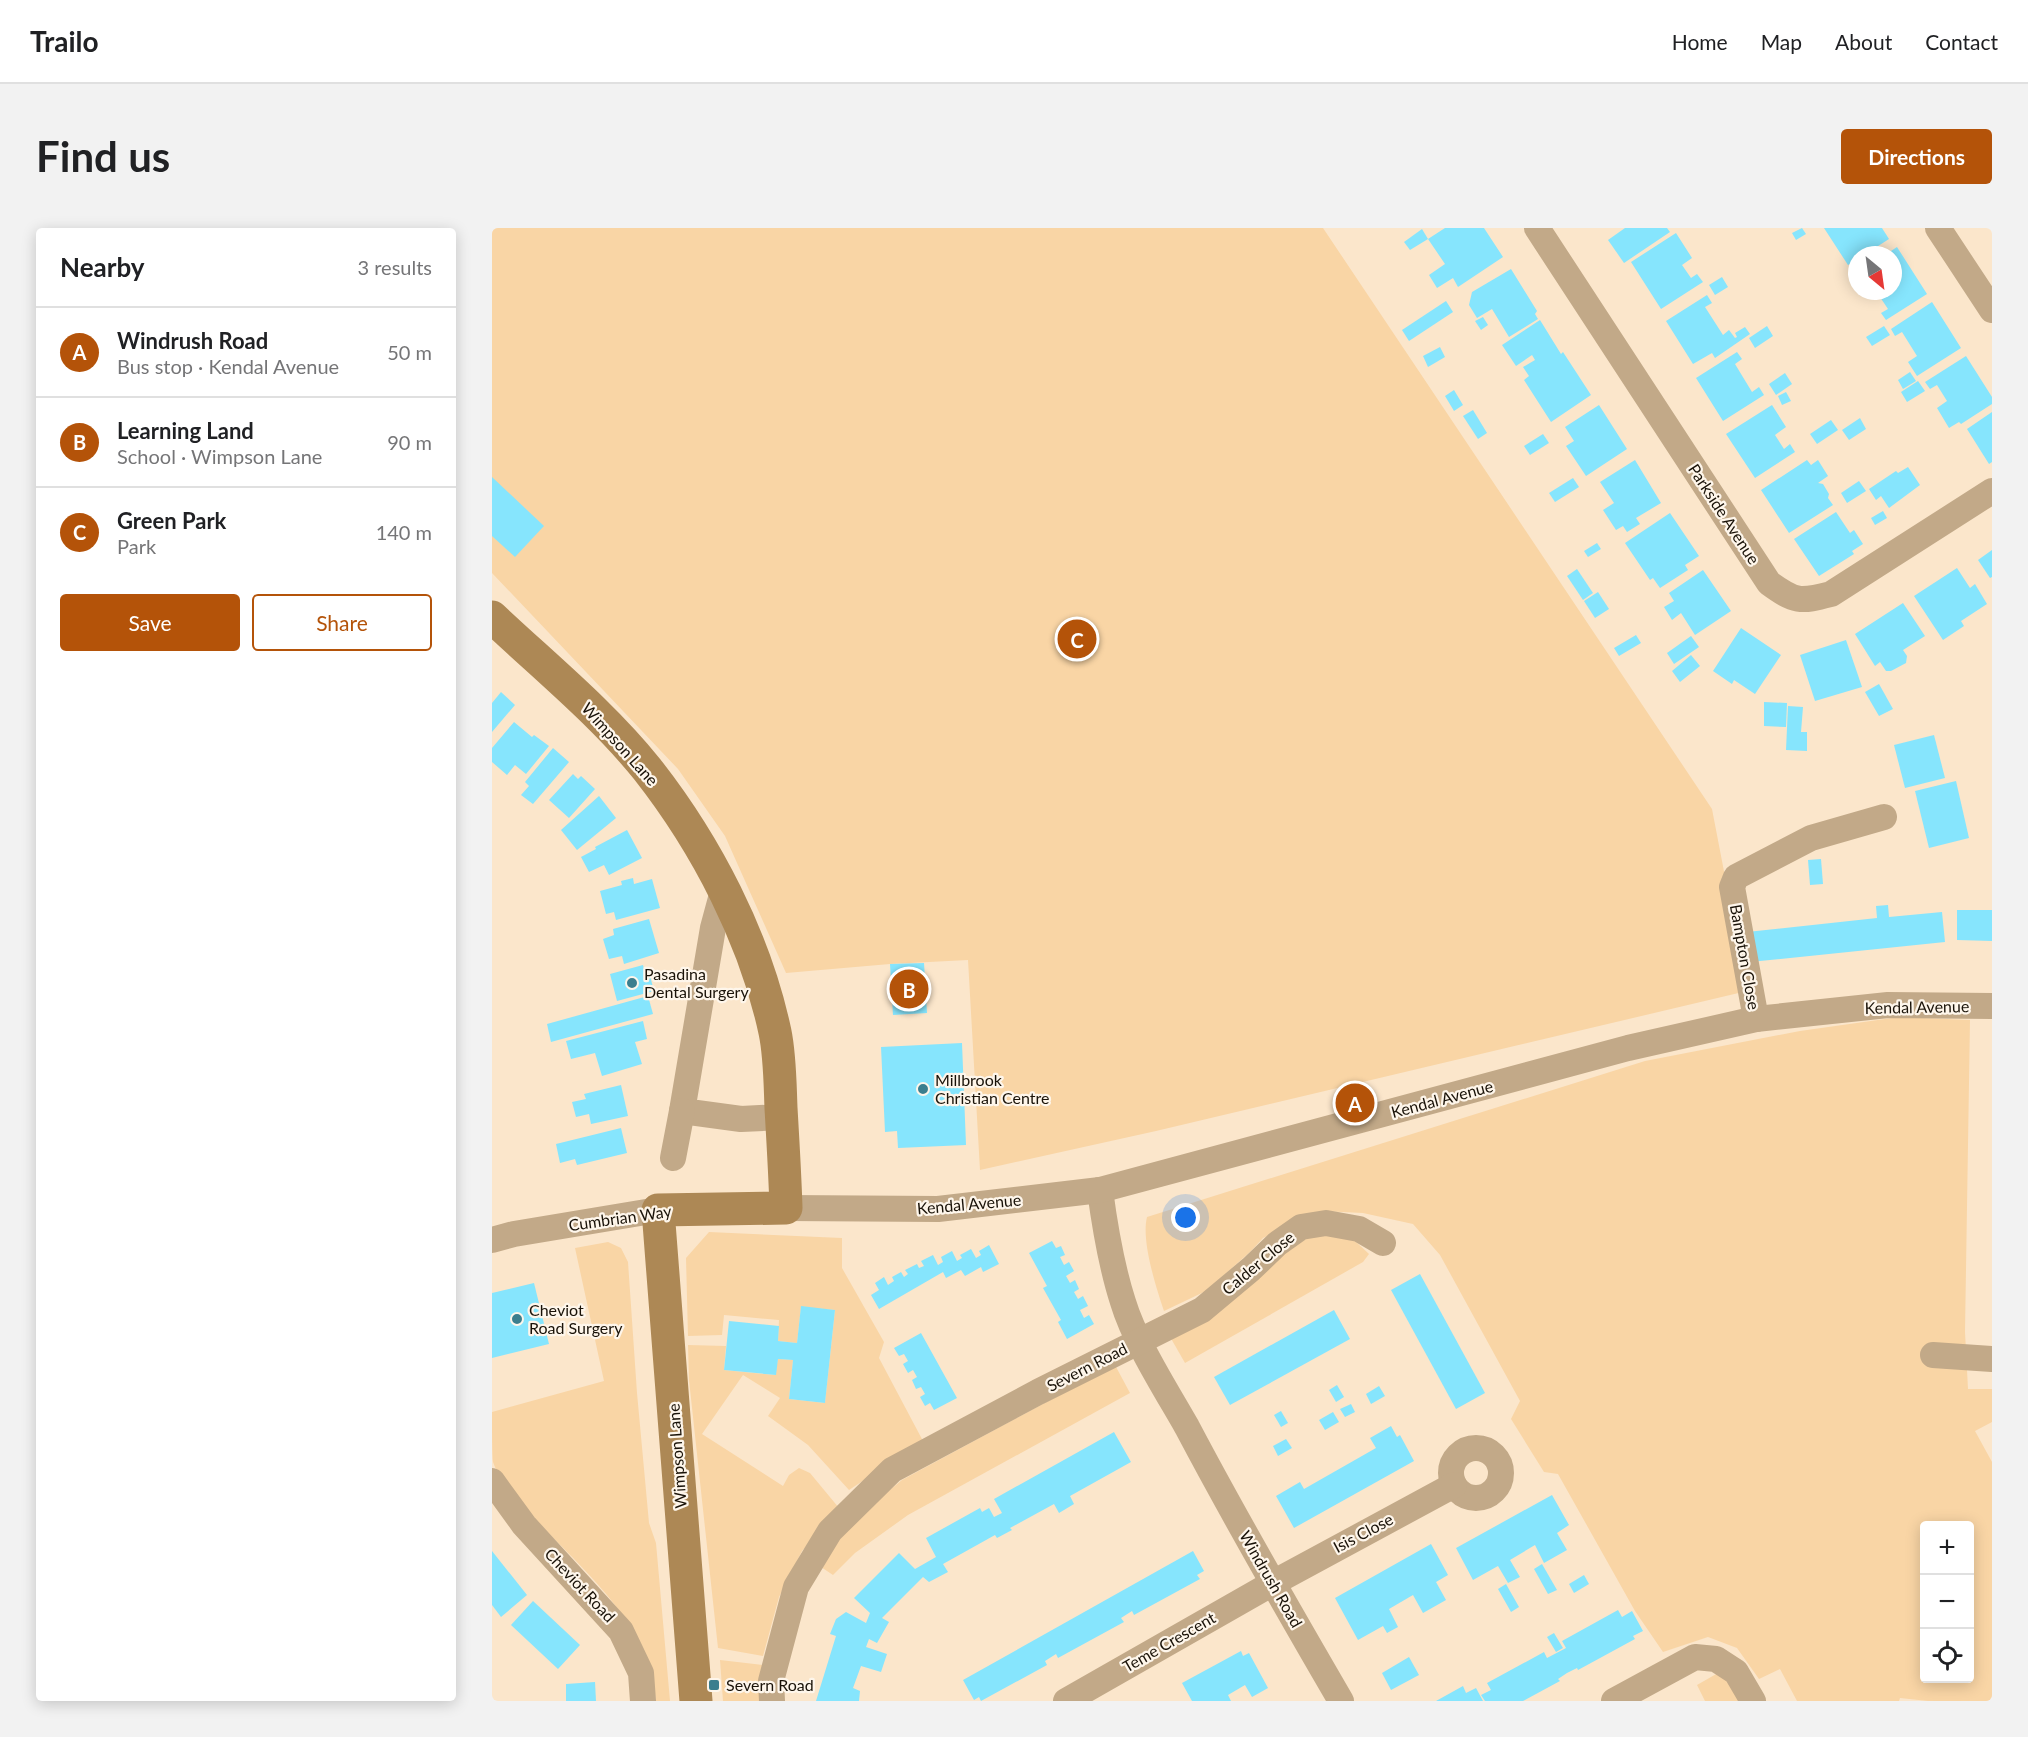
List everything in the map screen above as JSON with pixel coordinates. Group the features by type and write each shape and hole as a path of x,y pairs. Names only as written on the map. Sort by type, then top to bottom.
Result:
{"street":[{"name":"Parkside Avenue","path":"1537,228 1769,583 1790,598 1808,600 1831,594 1992,491"},
{"path":"1938,228 1992,310"},
{"name":"Wimpson Lane","path":"492,616 613,731 646,768 702,847 746,938 764,989 775,1034 786,1208"},
{"name":"Bampton Close","path":"1756,1018 1732,887 1736,877 1811,838 1884,817"},
{"path":"673,1158 712,928 723,891"},
{"name":"Kendal Avenue","path":"786,1208 938,1209 1100,1190 1628,1048 1756,1018 1888,1005 1992,1006"},
{"path":"682,1111 741,1119 782,1117"},
{"name":"Windrush Road","path":"1100,1190 1107,1241 1123,1304 1140,1340 1272,1582 1341,1701"},
{"name":"Cumbrian Way","path":"492,1240 514,1234 658,1210 786,1208"},
{"name":"Wimpson Lane","path":"658,1210 696,1701"},
{"name":"Calder Close","path":"1140,1340 1202,1310 1277,1244 1301,1227 1326,1223 1359,1229 1383,1243"},
{"name":"Severn Road","path":"772,1701 771,1681 796,1587 830,1532 892,1470 1140,1340"},
{"path":"1933,1355 1992,1359"},
{"name":"Cheviot Road","path":"492,1481 524,1524 621,1630 641,1672 644,1701"},
{"name":"Isis Close","path":"1272,1582 1454,1485"},
{"name":"Teme Crescent","path":"1066,1701 1272,1582"},
{"path":"1614,1701 1695,1657 1716,1659 1736,1672 1753,1701"}],"shaded area":[{"path":"492,228 1323,228 1712,809 1747,991 1156,1131 980,1170 968,960 786,973 725,836 678,769 492,573"},
{"path":"1899,1017 1970,1020 1965,1332 1968,1389 1992,1389 1992,1422 1975,1431 1992,1462 1992,1701 1928,1701 1900,1698 1899,1701 1797,1701 1780,1669 1759,1679 1737,1648 1708,1637 1663,1652 1635,1611 1558,1474 1544,1472 1511,1419 1520,1401 1440,1255 1413,1224 1363,1213 1321,1211 1263,1238 1206,1291 1164,1311 1148,1251 1147,1217 1645,1061 1800,1031"},
{"path":"709,1232 842,1238 842,1268 884,1342 879,1358 923,1441 849,1490 808,1445 768,1416 780,1398 743,1375 702,1434 783,1486 789,1475 799,1468 810,1473 839,1508 802,1551 779,1597 763,1656 718,1648 689,1380 688,1345 726,1346 724,1370 775,1375 778,1359 793,1360 789,1399 825,1403 835,1310 801,1307 797,1343 778,1341 779,1320 724,1315 722,1335 688,1336 686,1258"},
{"path":"1317,1234 1353,1239 1369,1254 1363,1262 1185,1363 1169,1335 1283,1248"},
{"path":"608,1242 621,1248 628,1262 649,1523 656,1543 670,1701 656,1701 651,1674 642,1648 629,1624 613,1602 518,1501 506,1486 493,1462 492,1412 604,1381 575,1248"},
{"path":"1115,1365 1130,1393 908,1515 855,1553 833,1575 818,1565 857,1520 902,1480"},
{"path":"720,1660 763,1665 760,1701 723,1701"},
{"path":"1718,1673 1723,1675 1740,1701 1705,1701 1697,1685"}],"building":[{"path":"1445,228 1484,228 1503,257 1458,287 1453,278 1437,288 1429,275 1445,264 1428,239"},
{"path":"1625,228 1667,228 1670,232 1624,263 1608,240"},
{"path":"1802,228 1806,234 1796,240 1792,233"},
{"path":"1824,228 1882,228 1889,239 1878,246 1848,246 1848,265"},
{"path":"1422,229 1428,239 1410,250 1404,242"},
{"path":"1676,233 1692,258 1682,265 1691,278 1697,274 1703,282 1661,309 1631,262"},
{"path":"1902,255 1927,294 1886,320 1881,313 1888,309 1882,300 1902,300"},
{"path":"1511,269 1537,311 1535,314 1538,319 1509,337 1492,309 1477,318 1469,305 1472,292"},
{"path":"1722,277 1728,287 1715,295 1709,285"},
{"path":"1707,295 1712,303 1705,307 1723,335 1729,330 1735,338 1737,337 1735,333 1745,327 1750,334 1715,358 1712,353 1693,364 1666,321"},
{"path":"1446,301 1453,312 1409,341 1402,330"},
{"path":"1932,302 1961,348 1917,376 1908,362 1917,356 1902,332 1895,336 1891,329"},
{"path":"1483,317 1488,325 1481,330 1475,321"},
{"path":"1540,320 1591,395 1551,422 1524,380 1529,376 1523,367 1535,360 1532,355 1516,366 1502,345"},
{"path":"1767,326 1773,336 1755,348 1749,338"},
{"path":"1884,326 1890,335 1872,346 1866,337"},
{"path":"1440,347 1445,357 1428,367 1423,356"},
{"path":"1737,352 1742,359 1735,364 1752,392 1759,387 1764,395 1723,421 1696,378"},
{"path":"1966,356 1992,397 1992,404 1961,424 1959,422 1949,428 1937,408 1947,401 1937,385 1930,389 1925,382"},
{"path":"1910,372 1916,381 1903,389 1898,380"},
{"path":"1785,373 1792,384 1776,395 1769,384"},
{"path":"1918,381 1925,391 1907,402 1901,392"},
{"path":"1454,390 1463,405 1454,411 1445,396"},
{"path":"1786,392 1791,401 1782,405 1778,396"},
{"path":"1599,405 1627,449 1586,476 1566,446 1574,441 1565,427"},
{"path":"1772,405 1786,427 1775,435 1784,449 1790,444 1795,452 1755,478 1726,434"},
{"path":"1473,410 1487,433 1478,439 1463,416"},
{"path":"1992,412 1992,462 1989,464 1967,429"},
{"path":"1860,418 1866,429 1849,440 1842,430"},
{"path":"1831,420 1838,430 1817,444 1810,434"},
{"path":"1543,434 1549,443 1530,455 1524,446"},
{"path":"1635,460 1661,503 1636,518 1640,524 1627,532 1623,526 1616,530 1603,510 1614,503 1600,482"},
{"path":"1807,460 1811,465 1818,460 1828,476 1818,483 1823,484 1833,505 1789,533 1761,490"},
{"path":"1908,467 1920,485 1889,508 1881,496 1876,500 1869,489 1896,471 1898,473"},
{"path":"492,477 544,526 515,557 492,536"},
{"path":"1573,478 1579,487 1555,502 1549,493"},
{"path":"1859,481 1866,491 1847,503 1841,493"},
{"path":"1883,511 1887,518 1875,525 1871,518"},
{"path":"1836,512 1850,533 1854,530 1863,544 1852,551 1854,554 1819,576 1794,539"},
{"path":"1670,513 1699,556 1685,565 1688,570 1660,588 1653,578 1650,580 1625,543"},
{"path":"1597,543 1601,549 1588,557 1584,551"},
{"path":"1992,550 1992,577 1990,578 1978,560"},
{"path":"1957,568 1970,588 1975,584 1987,604 1961,621 1964,626 1943,640 1914,596"},
{"path":"1577,569 1593,593 1583,600 1567,576"},
{"path":"1703,570 1731,611 1695,635 1681,613 1672,620 1664,607 1674,601 1669,593"},
{"path":"1598,592 1609,609 1595,618 1584,601"},
{"path":"1903,603 1925,636 1903,650 1907,656 1906,663 1891,671 1886,671 1880,662 1875,666 1855,634"},
{"path":"1741,628 1781,655 1755,694 1734,680 1732,684 1713,671"},
{"path":"1636,635 1641,643 1619,656 1614,648"},
{"path":"1691,636 1699,647 1674,664 1667,653"},
{"path":"1846,640 1862,687 1815,701 1800,655"},
{"path":"1691,655 1700,666 1680,682 1672,671"},
{"path":"1879,684 1893,709 1879,716 1865,692"},
{"path":"501,692 515,705 492,732 492,703"},
{"path":"1764,702 1787,703 1786,727 1764,726"},
{"path":"1788,706 1803,707 1801,732 1807,732 1807,751 1786,750"},
{"path":"514,722 532,737 534,735 549,746 526,774 515,765 507,775 492,762 492,748"},
{"path":"1934,735 1945,778 1905,788 1894,745"},
{"path":"553,748 569,762 533,804 521,795 529,786 525,782"},
{"path":"573,774 578,779 581,776 595,789 569,818 549,800"},
{"path":"1956,781 1969,838 1929,848 1915,791"},
{"path":"599,796 616,818 577,850 561,830"},
{"path":"627,830 642,858 609,875 604,865 589,872 581,857"},
{"path":"1821,859 1823,884 1810,885 1808,860"},
{"path":"633,878 634,884 652,879 660,908 616,920 614,912 606,914 600,891 622,885 621,881"},
{"path":"1888,905 1889,917 1942,912 1945,942 1750,962 1747,932 1877,918 1876,906"},
{"path":"1957,910 1992,910 1992,941 1957,940"},
{"path":"649,919 659,953 624,964 622,956 609,959 603,939 614,935 613,929"},
{"path":"924,963 927,1013 893,1015 890,964"},
{"name":"Pasadina Dental Surgery","path":"643,965 645,973 649,972 654,991 617,1001 610,974"},
{"path":"648,996 653,1014 551,1042 547,1024"},
{"path":"643,1021 647,1039 635,1042 642,1064 602,1076 595,1053 571,1059 566,1041"},
{"name":"Millbrook Christian Centre","path":"962,1043 966,1145 898,1148 897,1131 885,1132 881,1047"},
{"path":"621,1085 628,1116 591,1124 589,1114 576,1117 572,1102 586,1099 584,1094"},
{"path":"621,1128 627,1153 577,1165 575,1159 560,1163 556,1144"},
{"path":"1052,1241 1056,1248 1061,1246 1065,1255 1060,1257 1064,1265 1069,1262 1074,1271 1066,1276 1070,1283 1075,1280 1079,1289 1074,1292 1078,1299 1083,1296 1088,1306 1080,1310 1084,1318 1089,1315 1094,1324 1067,1339 1058,1322 1061,1320 1043,1288 1047,1286 1029,1253"},
{"path":"989,1245 999,1264 983,1272 981,1267 965,1276 961,1270 946,1278 943,1272 879,1309 871,1295 879,1290 875,1283 884,1277 888,1285 894,1281 892,1277 901,1272 904,1277 908,1274 905,1270 917,1264 919,1268 924,1266 921,1261 933,1255 938,1265 943,1262 941,1257 952,1251 957,1261 962,1258 960,1255 971,1249 976,1258 981,1255 979,1251"},
{"path":"1420,1274 1485,1393 1456,1409 1391,1290"},
{"name":"Cheviot Road Surgery","path":"534,1283 549,1344 492,1358 492,1293"},
{"path":"801,1306 835,1310 825,1403 789,1399 793,1360 778,1359 776,1375 724,1370 729,1321 779,1326 778,1341 797,1343"},
{"path":"1334,1310 1350,1339 1230,1405 1214,1377"},
{"path":"921,1333 957,1398 934,1410 930,1403 925,1406 920,1397 925,1394 921,1387 916,1389 912,1380 917,1377 913,1370 908,1373 903,1364 908,1361 904,1354 899,1356 894,1348"},
{"path":"1337,1385 1344,1397 1336,1402 1329,1390"},
{"path":"1379,1386 1385,1396 1371,1404 1366,1394"},
{"path":"1351,1404 1355,1412 1345,1417 1340,1409"},
{"path":"1281,1411 1288,1423 1281,1427 1274,1415"},
{"path":"1333,1412 1339,1422 1325,1430 1319,1420"},
{"path":"1391,1426 1397,1437 1400,1435 1414,1461 1294,1528 1276,1496 1300,1482 1304,1489 1376,1448 1370,1438"},
{"path":"1114,1432 1131,1462 1070,1496 1074,1504 1059,1513 1054,1504 1010,1528 1012,1530 997,1538 995,1535 943,1564 948,1572 929,1582 923,1577 882,1618 889,1622 877,1643 869,1639 866,1647 887,1654 881,1672 861,1666 853,1688 860,1691 859,1701 816,1701 836,1636 830,1634 836,1619 846,1612 866,1623 870,1613 854,1598 899,1553 915,1569 936,1557 926,1538 980,1508 982,1512 989,1508 994,1517 1002,1513 994,1499"},
{"path":"1286,1439 1292,1448 1278,1456 1273,1446"},
{"path":"1552,1495 1569,1525 1557,1533 1567,1550 1544,1563 1535,1545 1510,1560 1520,1577 1508,1583 1498,1566 1473,1580 1456,1548"},
{"path":"1431,1544 1448,1575 1436,1582 1446,1600 1423,1613 1413,1595 1389,1609 1398,1627 1387,1633 1383,1626 1358,1640 1335,1598"},
{"path":"492,1551 527,1595 501,1617 492,1605"},
{"path":"1193,1551 1204,1571 1197,1575 1200,1579 1134,1615 1132,1611 1121,1618 1124,1622 1058,1658 1056,1654 1045,1661 1047,1665 981,1701 979,1697 974,1700 963,1680"},
{"path":"1542,1564 1557,1590 1548,1594 1534,1569"},
{"path":"1584,1575 1589,1584 1574,1593 1569,1584"},
{"path":"1506,1584 1519,1607 1511,1612 1498,1589"},
{"path":"533,1601 580,1645 558,1669 511,1625"},
{"path":"1618,1610 1622,1617 1632,1611 1643,1631 1633,1636 1635,1639 1578,1670 1577,1668 1567,1673 1558,1679 1560,1681 1523,1701 1485,1701 1481,1695 1491,1690 1487,1683 1544,1652 1547,1658 1566,1648 1562,1641"},
{"path":"1554,1633 1563,1648 1556,1652 1547,1637"},
{"path":"1241,1651 1243,1656 1249,1653 1268,1688 1252,1697 1245,1685 1228,1695 1231,1701 1192,1701 1182,1683"},
{"path":"1409,1657 1419,1675 1391,1690 1382,1673"},
{"path":"595,1682 596,1701 566,1701 566,1684"},
{"path":"1463,1686 1466,1693 1476,1688 1483,1701 1436,1701"}],"place":[{"name":"Green Park","path":"1077,639"},
{"name":"Pasadina Dental Surgery","path":"632,983"},
{"name":"Learning Land","path":"909,989"},
{"name":"Millbrook Christian Centre","path":"923,1089"},
{"name":"Windrush Road","path":"1355,1103"},
{"name":"Cheviot Road Surgery","path":"517,1319"},
{"name":"Severn Road","path":"714,1685"}]}
